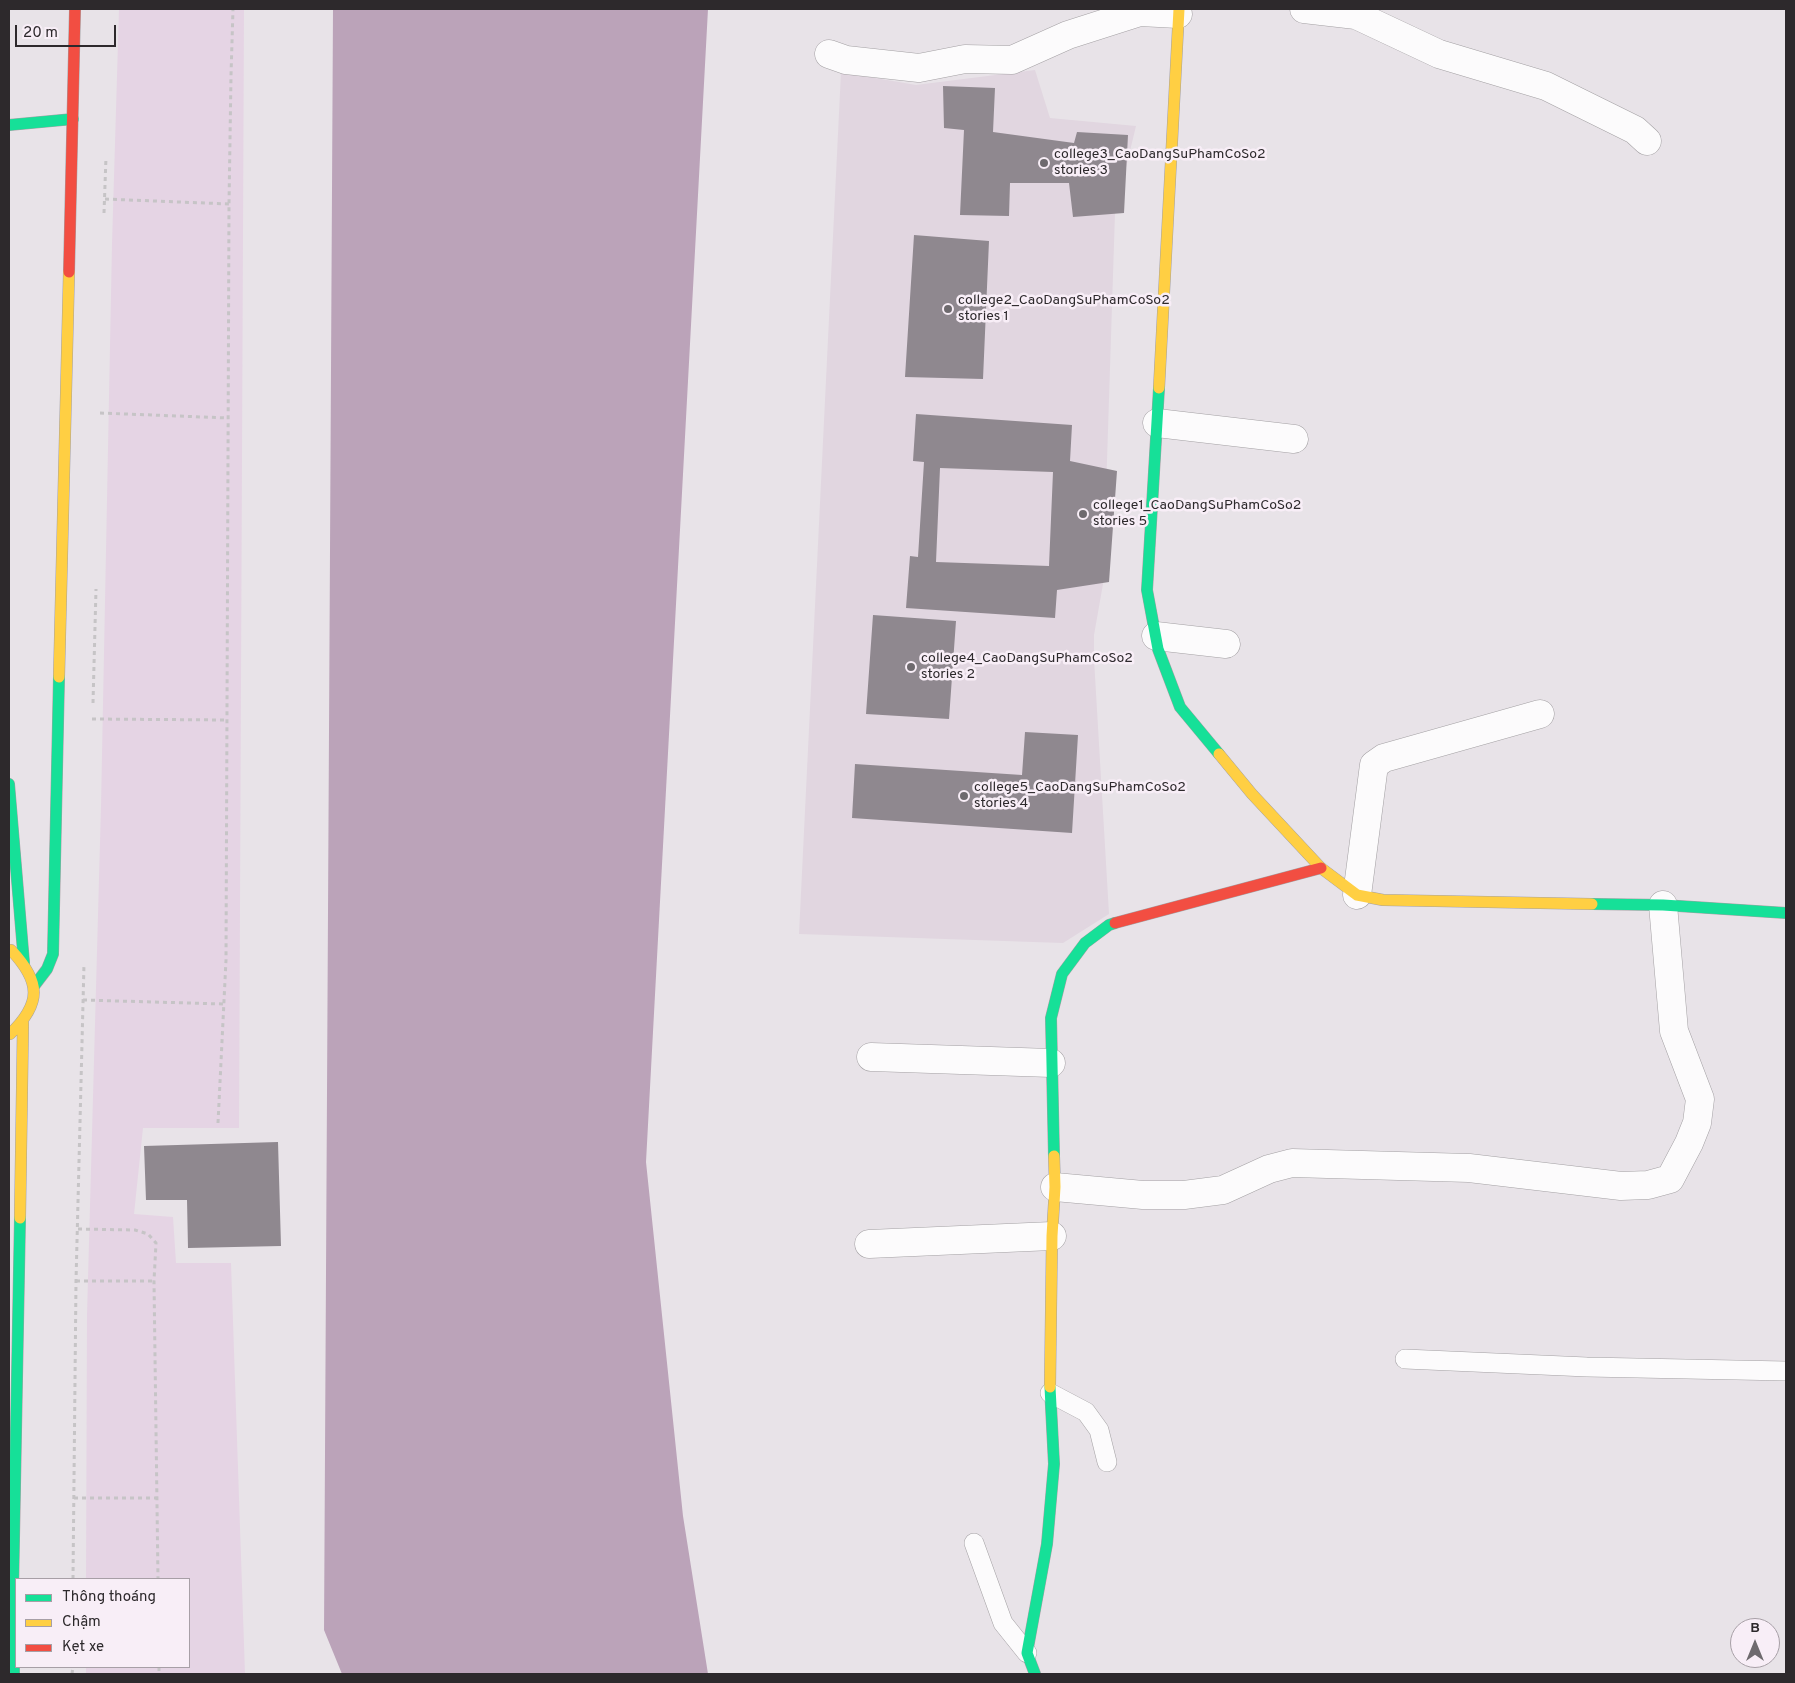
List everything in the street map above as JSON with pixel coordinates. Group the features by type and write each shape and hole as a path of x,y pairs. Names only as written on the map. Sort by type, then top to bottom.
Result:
{"street":[{"path":"34,986 47,969 53,954 75,9"},
{"path":"1304,9 1356,15 1439,54 1546,86 1635,130 1647,141"},
{"path":"829,54 846,60 919,68 965,59 1012,60 1068,35 1140,12 1179,12 1147,590 1158,649 1180,707 1252,794 1322,868 1357,895 1382,900 1663,905 1786,913"},
{"path":"9,125 73,118"},
{"path":"1157,423 1294,439"},
{"path":"1156,636 1226,644"},
{"path":"1357,895 1374,765 1384,758 1540,714"},
{"path":"9,784 24,963"},
{"path":"1035,1674 1028,1653 1047,1544 1054,1464 1050,1393 1052,1236 1055,1187 1051,1018 1062,974 1085,943 1109,925 1322,868"},
{"path":"1055,1187 1143,1195 1184,1195 1223,1190 1269,1169 1292,1163 1469,1168 1621,1186 1648,1184 1670,1179 1689,1143 1696,1123 1700,1100 1674,1031 1663,905"},
{"path":"9,948 31,973 34,986 30,1012 23,1023 9,1034"},
{"path":"14,1674 13,1581 23,1023"},
{"path":"871,1057 1051,1063"},
{"path":"869,1244 1052,1236"}],"lane":[{"path":"1405,1359 1587,1367 1786,1371"},
{"path":"1050,1393 1086,1412 1099,1430 1107,1462"},
{"path":"974,1544 1003,1624 1028,1653"}],"path":[{"path":"218,1123 226,951 230,75 233,9"},
{"path":"105,199 230,204"},
{"path":"100,413 228,418"},
{"path":"92,719 227,720"},
{"path":"83,1000 224,1004"},
{"path":"78,1228 135,1230 148,1234 156,1243 154,1282 158,1578"},
{"path":"76,1281 154,1282"},
{"path":"74,1498 156,1498"}],"shaded area":[{"path":"119,9 244,9 239,1128 143,1128 134,1214 173,1217 176,1263 231,1263 245,1674 86,1674 86,1668 190,1668 190,1578 86,1578 87,1315 101,806 112,244"},
{"path":"333,9 708,9 646,1162 683,1516 708,1674 342,1674 324,1630"},
{"path":"1035,70 1050,118 1136,126 1115,213 1103,584 1094,635 1109,914 1063,943 799,934 841,72 916,85"}],"building":[{"name":"college3_CaoDangSuPhamCoSo2 stories 3","path":"943,86 995,88 993,132 1074,143 1077,132 1128,135 1124,213 1073,217 1069,183 1010,183 1009,216 960,215 964,130 944,128"},
{"name":"college2_CaoDangSuPhamCoSo2 stories 1","path":"914,235 989,241 983,379 905,377"},
{"name":"college1_CaoDangSuPhamCoSo2 stories 5","path":"916,414 1072,425 1070,461 1117,471 1109,582 1057,590 1055,618 906,608 910,556 918,557 924,462 913,461","holes":["940,468 1053,472 1049,566 936,562"]},
{"name":"college4_CaoDangSuPhamCoSo2 stories 2","path":"873,615 956,621 949,719 866,714"},
{"name":"college5_CaoDangSuPhamCoSo2 stories 4","path":"1025,732 1078,735 1072,833 852,818 855,764 1022,775"},
{"path":"278,1142 281,1246 188,1248 187,1200 146,1200 144,1146"}],"traffic: fast":[{"path":"9,125 73,119"},
{"path":"1159,388 1147,590 1158,649 1180,707 1219,754"},
{"path":"34,986 47,969 53,954 59,677"},
{"path":"9,784 24,963"},
{"path":"1592,904 1663,905 1786,913"},
{"path":"1054,1156 1051,1018 1062,974 1085,943 1109,925 1115,923"},
{"path":"14,1674 13,1591 20,1218"},
{"path":"1035,1674 1027,1653 1047,1544 1054,1464 1050,1387"}],"traffic: slow":[{"path":"1159,388 1179,9"},
{"path":"59,677 69,272"},
{"path":"1219,754 1252,794 1321,868 1357,895 1383,900 1592,904"},
{"path":"10,1034 28,1012 34,992 28,972 11,950"},
{"path":"20,1218 23,1023"},
{"path":"1050,1387 1052,1236 1055,1187 1054,1156"}],"traffic: jam":[{"path":"69,272 75,9"},
{"path":"1115,923 1321,868"}],"place":[{"name":"college3_CaoDangSuPhamCoSo2 stories 3","path":"1044,163"},
{"name":"college2_CaoDangSuPhamCoSo2 stories 1","path":"948,309"},
{"name":"college1_CaoDangSuPhamCoSo2 stories 5","path":"1083,514"},
{"name":"college4_CaoDangSuPhamCoSo2 stories 2","path":"911,667"},
{"name":"college5_CaoDangSuPhamCoSo2 stories 4","path":"964,796"}]}
